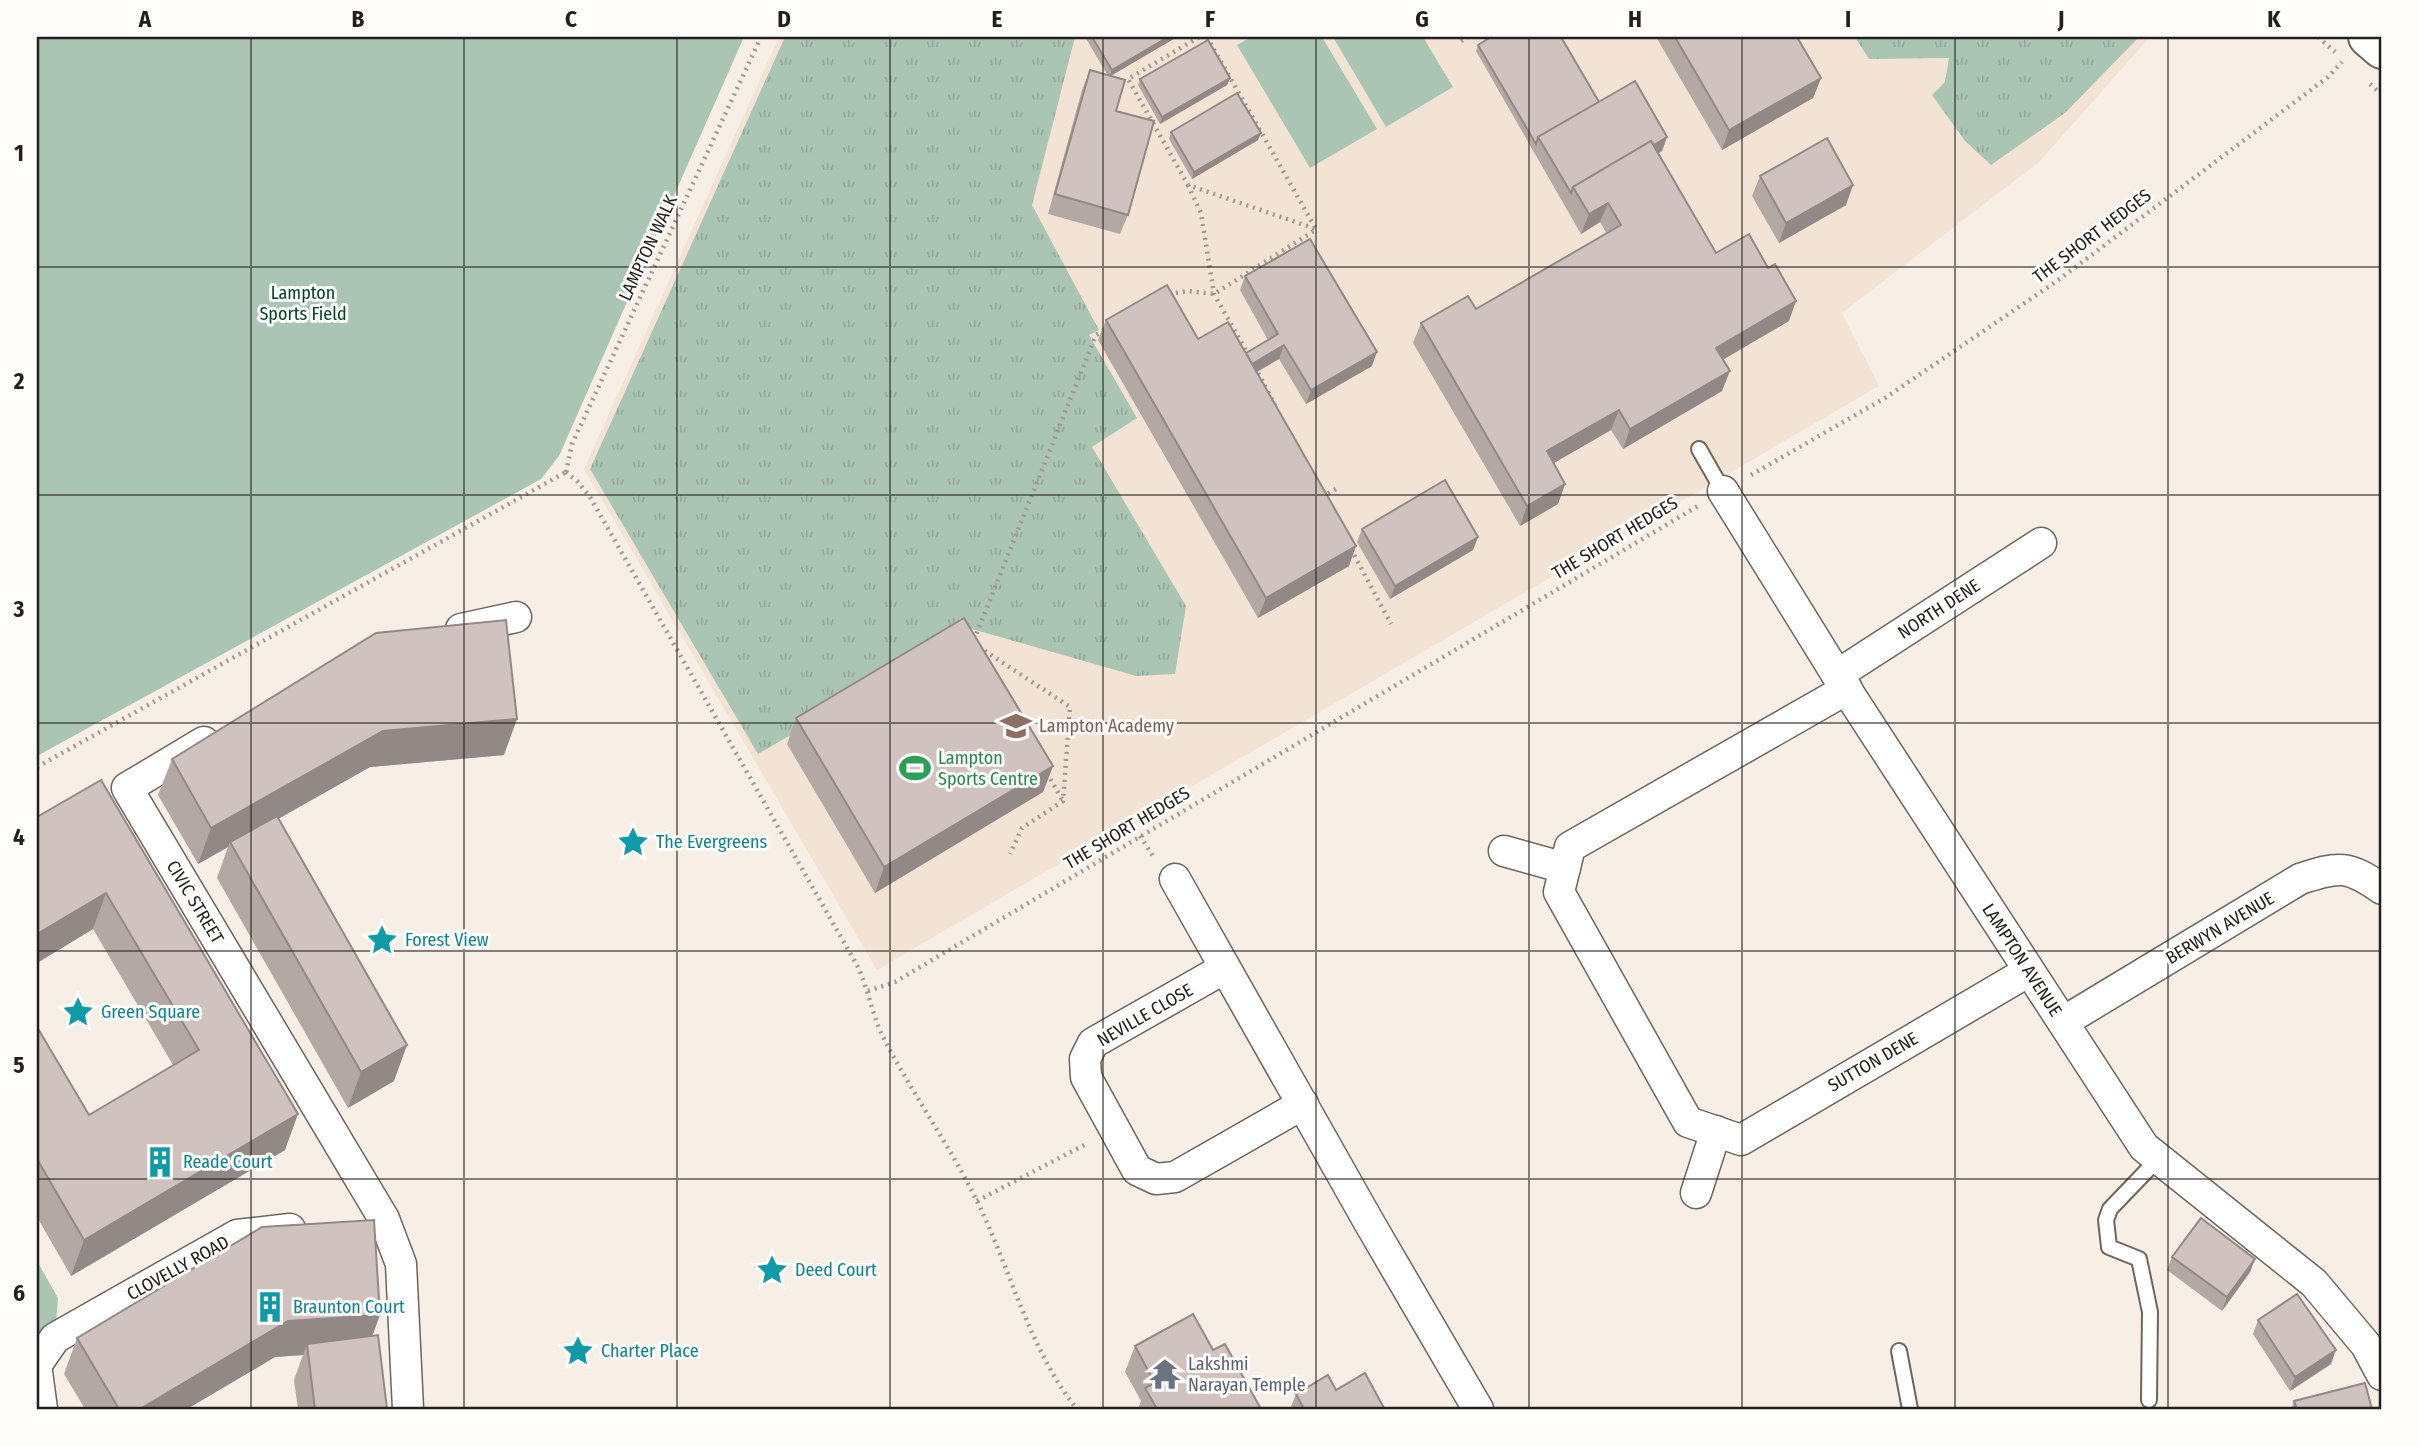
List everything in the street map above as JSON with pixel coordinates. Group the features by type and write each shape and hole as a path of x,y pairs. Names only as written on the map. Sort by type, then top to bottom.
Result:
{"highway":[{"path":"2356,48 2382,49"}],"street":[{"name":"LAMPTON AVENUE","path":"1723,491 1842,682 2144,1147 2314,1283 2366,1345 2382,1375"},
{"name":"NORTH DENE","path":"1842,682 2041,543"},
{"path":"439,633 516,617"},
{"name":"SUTTON DENE","path":"1842,682 1570,847 1559,892 1688,1122 1741,1140 2029,971"},
{"name":"CIVIC STREET","path":"233,725 127,788 371,1221 401,1264 408,1409"},
{"path":"1504,851 1565,868"},
{"name":"BERWYN AVENUE","path":"2063,1023 2300,879 2332,868 2362,875 2382,889"},
{"path":"1175,879 1478,1409"},
{"name":"NEVILLE CLOSE","path":"1225,968 1093,1043 1084,1059 1086,1077 1137,1170 1156,1178 1175,1177 1303,1104"},
{"path":"1696,1193 1716,1131"},
{"name":"CLOVELLY ROAD","path":"37,1364 55,1338 237,1235 317,1226"},
{"path":"37,1372 42,1409"}],"lane":[{"path":"1699,449 1723,491"},
{"path":"2149,1400 2150,1312 2139,1259 2109,1247 2106,1220 2110,1209 2158,1158"},
{"path":"1899,1351 1910,1409"}],"path":[{"name":"LAMPTON WALK","path":"566,472 572,444 761,37"},
{"path":"1199,37 1128,79 1188,185 1201,214 1214,294 1275,402 1279,414"},
{"path":"1207,37 1317,229"},
{"path":"1461,41 1468,37"},
{"name":"THE SHORT HEDGES","path":"868,990 895,982 1723,491 1885,398 2057,281 2328,77 2356,48"},
{"path":"1188,185 1317,229"},
{"path":"1163,295 1188,291 1214,294 1317,229"},
{"path":"973,643 1096,335 1107,328"},
{"path":"37,767 566,472 590,497 858,967 882,1035 977,1201 1042,1354 1058,1386 1077,1409"},
{"path":"1315,485 1322,497 1336,489"},
{"path":"1347,544 1391,624"},
{"path":"973,643 979,654"},
{"path":"973,643 1070,707 1063,801"},
{"path":"1044,767 1063,801"},
{"path":"1010,854 1022,828 1063,801"},
{"path":"977,1201 1114,1129"}],"shaded area":[{"name":"Lampton Academy","path":"779,37 2150,37 2039,162 1842,313 1879,386 877,970 584,469"}],"green space":[{"name":"Lampton Sports Field","path":"37,37 744,37 559,456 541,479 37,756"},
{"path":"785,37 1075,37 1032,205 1099,330 1089,335 1137,418 1092,447 1186,606 1175,674 1136,676 972,629 758,754 590,469"},
{"path":"1251,37 1322,37 1377,129 1310,168 1237,45"},
{"path":"1333,37 1423,37 1453,87 1386,127"},
{"path":"1855,37 2139,37 2065,113 1991,165 1965,141 1932,95 1945,82 1949,58 1869,59"},
{"path":"37,1261 58,1298 55,1338 37,1354"}],"building":[{"path":"1092,37 1168,37 1112,70"},
{"path":"1491,37 1561,37 1599,102 1538,137 1536,144 1478,45"},
{"path":"1675,37 1797,37 1821,78 1729,130"},
{"path":"1208,40 1230,78 1162,117 1140,79"},
{"path":"1090,70 1125,80 1116,111 1154,121 1128,215 1055,194"},
{"path":"1635,81 1667,137 1654,145 1651,141 1573,187 1571,193 1538,137"},
{"path":"1237,93 1261,133 1194,172 1171,132"},
{"path":"1827,138 1853,185 1786,223 1760,176"},
{"path":"1651,141 1716,253 1749,234 1768,268 1775,264 1796,301 1716,348 1730,371 1630,429 1619,410 1547,451 1565,484 1527,506 1421,323 1468,296 1476,309 1621,225 1608,203 1589,214 1573,187"},
{"path":"1310,239 1377,352 1311,390 1284,345 1252,364 1246,353 1278,334 1245,276"},
{"path":"1167,285 1198,339 1228,322 1356,546 1266,598 1106,320"},
{"path":"1445,480 1478,537 1395,586 1362,529"},
{"name":"Lampton Sports Centre","path":"964,618 1053,766 884,867 796,718"},
{"path":"506,620 517,719 383,731 211,828 172,759 376,633"},
{"path":"101,780 298,1114 84,1240 37,1159 37,1027 89,1115 199,1050 106,893 37,934 37,817"},
{"path":"277,816 407,1045 361,1072 230,842"},
{"path":"2201,1218 2255,1259 2227,1297 2172,1257"},
{"name":"Braunton Court","path":"374,1220 380,1315 288,1321 140,1409 119,1409 77,1338 262,1227"},
{"path":"2297,1294 2336,1350 2295,1377 2258,1320"},
{"path":"1193,1314 1213,1350 1225,1344 1261,1409 1157,1409 1145,1388 1155,1383 1135,1346"},
{"path":"378,1335 387,1409 315,1409 307,1344"},
{"path":"1365,1373 1384,1408 1304,1409 1296,1394 1328,1375 1336,1390"},
{"path":"2365,1383 2372,1409 2297,1409 2294,1401"}],"place":[{"name":"Lampton Academy","path":"1016,726"},
{"name":"Lampton Sports Centre","path":"915,768"},
{"name":"The Evergreens","path":"633,842"},
{"name":"Forest View","path":"382,940"},
{"name":"Green Square","path":"78,1012"},
{"name":"Reade Court","path":"160,1162"},
{"name":"Deed Court","path":"772,1270"},
{"name":"Braunton Court","path":"270,1307"},
{"name":"Charter Place","path":"578,1351"},
{"name":"Lakshmi Narayan Temple","path":"1165,1374"}]}
